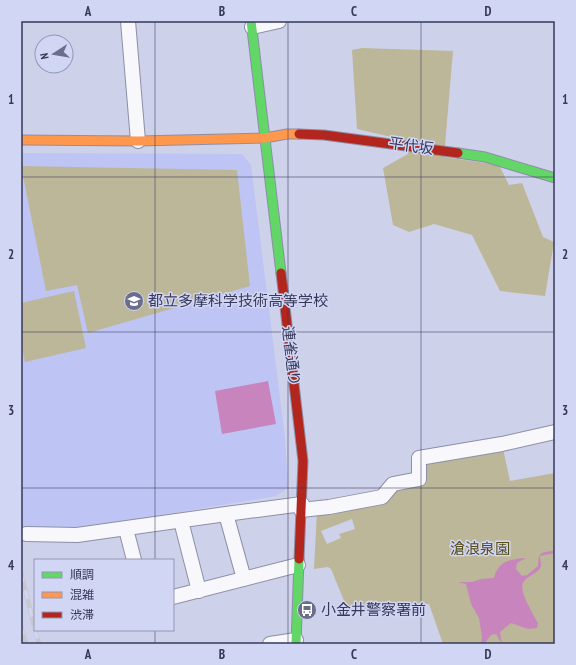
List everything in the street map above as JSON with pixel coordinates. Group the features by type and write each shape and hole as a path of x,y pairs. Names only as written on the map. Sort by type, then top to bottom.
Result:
{"main road":[{"name":"連雀通り","path":"252,24 303,461 296,642"},
{"name":"平代坂","path":"21,140 138,141 265,138 287,134 324,135 485,157 555,178"}],"street":[{"path":"128,21 138,141"},
{"path":"252,24 279,21"},
{"path":"26,534 77,535 226,514 301,507 329,507 382,497 393,484 419,479 419,458 502,444 555,432"},
{"path":"226,514 244,578"},
{"path":"181,521 199,591"},
{"path":"126,529 134,559"},
{"path":"174,597 298,565"},
{"path":"270,644 296,642"}],"shaded area":[{"path":"21,153 242,154 251,165 285,438 288,488 276,496 84,528 21,530"},
{"path":"268,381 276,424 222,434 215,391"},
{"path":"555,550 555,553 540,556 540,569 525,580 522,587 538,623 537,628 528,629 511,623 500,632 502,644 496,634 491,635 484,644 481,644 482,637 479,618 471,604 466,584 458,582 472,582 481,579 494,578 498,568 502,564 510,560 520,558 526,558 517,563 516,569 522,576 527,575 538,566 539,557 541,554"}],"green space":[{"path":"362,48 453,51 444,157 499,165 509,185 522,183 543,237 554,242 545,296 500,291 472,235 434,224 409,232 393,225 383,168 408,154 400,139 357,129 352,50"},
{"path":"21,166 237,170 250,286 88,333 77,285 46,291"},
{"path":"74,291 86,348 25,362 21,344 21,303"},
{"name":"滄浪泉園","path":"502,444 510,481 555,473 555,644 443,644 429,604 363,610 351,607 347,608 331,569 328,567 314,569 317,511 419,479 419,458","holes":["352,519 355,529 339,534 341,538 327,544 321,531"]}],"railway":[{"path":"21,573 34,625"},
{"path":"21,626 26,644"},
{"path":"35,631 39,644"}],"traffic: fast":[{"path":"251,21 281,273"},
{"path":"458,153 485,157 555,178"},
{"path":"296,644 299,559"}],"traffic: slow":[{"path":"21,140 138,141 265,138 287,134 299,134"}],"traffic: jam":[{"path":"299,134 324,135 458,153"},
{"path":"281,273 303,461 299,559"}],"place":[{"name":"都立多摩科学技術高等学校","path":"134,301"},
{"name":"小金井警察署前","path":"307,610"}]}
